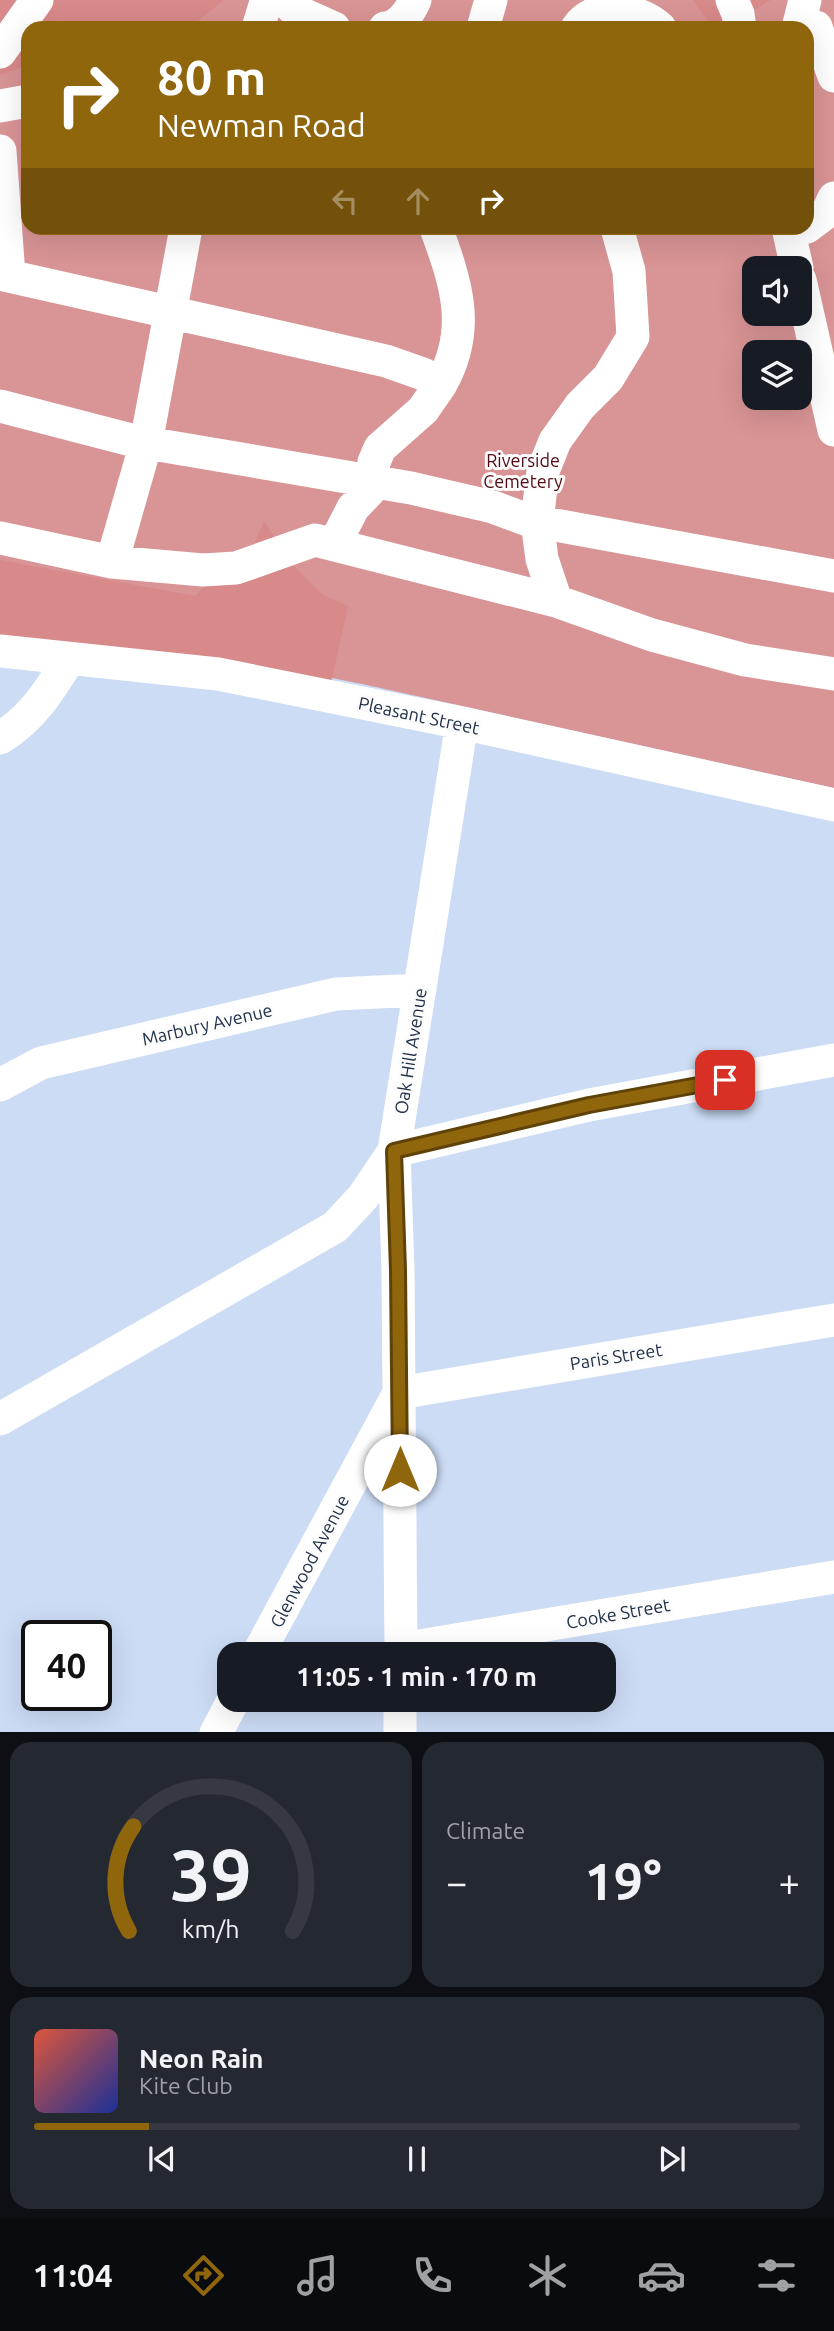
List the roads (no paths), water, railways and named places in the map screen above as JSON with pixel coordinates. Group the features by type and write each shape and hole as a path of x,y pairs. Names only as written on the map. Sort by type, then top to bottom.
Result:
{"street":[{"path":"22,21 37,0"},
{"path":"260,21 265,5 272,0"},
{"path":"284,0 296,11 318,21"},
{"path":"399,21 412,9 415,0"},
{"path":"485,21 491,0"},
{"path":"732,0 739,21"},
{"path":"594,13 611,10 631,12 652,21"},
{"path":"0,52 21,22"},
{"path":"814,27 834,76"},
{"path":"0,106 21,102"},
{"path":"0,151 4,275 386,361 423,374 441,384"},
{"path":"814,219 828,211 834,198"},
{"path":"112,562 146,443 185,235"},
{"path":"335,544 352,508 371,489 374,462 380,448 423,410 448,371 459,333 455,287 438,235"},
{"path":"556,601 542,559 537,521 543,471 555,441 580,406 608,378 634,337 629,271 619,235"},
{"path":"797,256 798,235"},
{"path":"812,319 828,370 834,430"},
{"path":"0,406 146,443 373,481 493,507 537,521 834,576"},
{"path":"0,538 112,562 177,568 236,568 315,540 556,601 652,635 745,660 834,674"},
{"name":"Pleasant Street","path":"0,651 218,674 462,723 832,803"},
{"path":"0,738 19,727 47,696 69,659"},
{"name":"Oak Hill Avenue","path":"0,1419 335,1227 363,1197 394,1151 462,723"},
{"name":"Marbury Avenue","path":"0,1085 41,1063 336,994 420,989"},
{"path":"401,1642 394,1151 589,1105 834,1060"},
{"name":"Paris Street","path":"399,1393 834,1320"},
{"name":"Glenwood Avenue","path":"264,1642 399,1393"},
{"name":"Cooke Street","path":"454,1642 834,1577"},
{"path":"216,1732 227,1712"},
{"path":"400,1712 400,1732"}],"park label":[{"name":"Riverside Cemetery","path":"523,470"}]}
